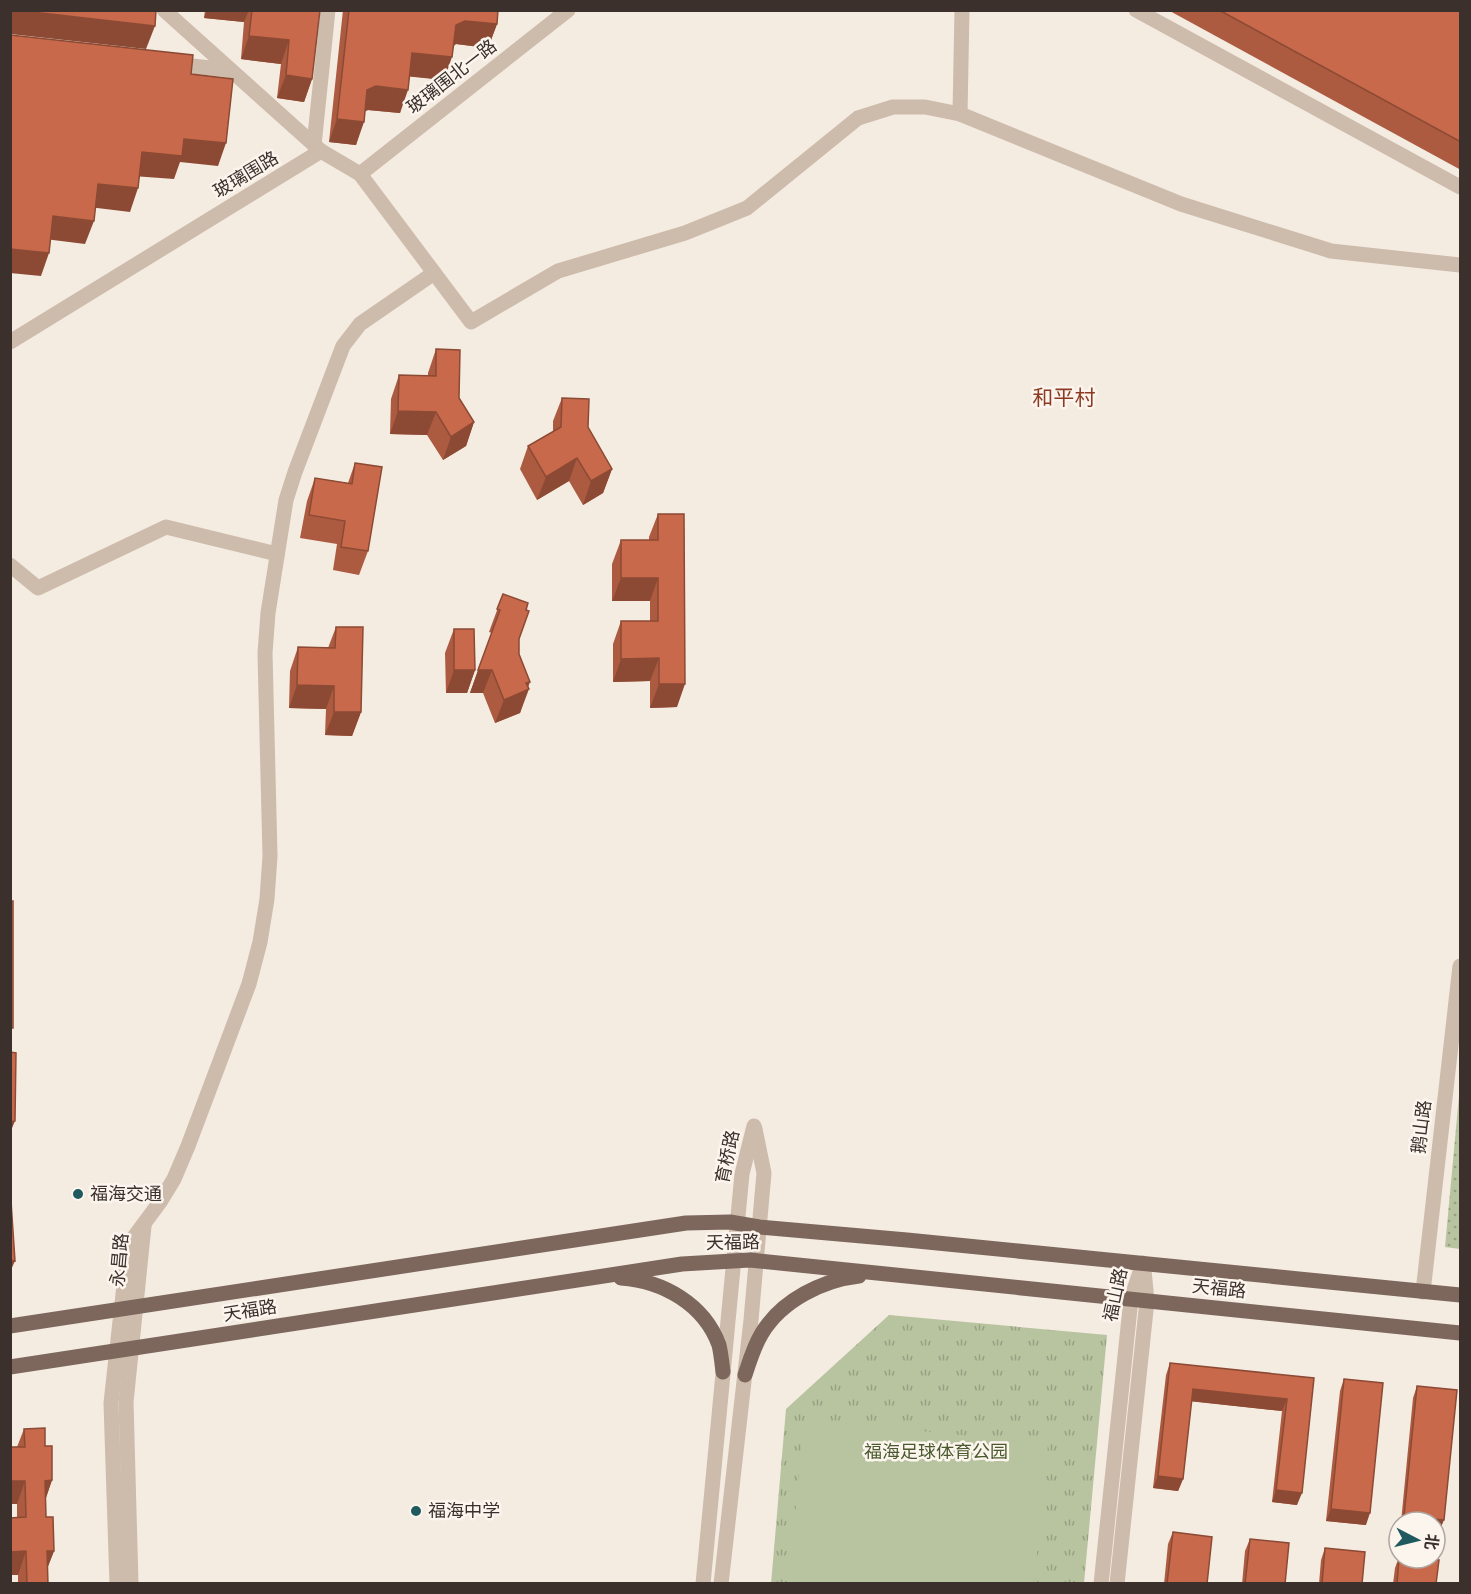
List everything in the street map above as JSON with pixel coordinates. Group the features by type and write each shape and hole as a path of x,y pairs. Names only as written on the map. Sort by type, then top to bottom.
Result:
{"main road":[{"name":"天福路","path":"10,1326 686,1223 737,1224 1461,1295"},
{"name":"天福路","path":"10,1367 682,1264 734,1261 885,1273 1461,1332"},
{"path":"745,1375 753,1350 764,1330 782,1311 805,1294 831,1281 885,1273"},
{"path":"603,1276 634,1279 656,1285 679,1295 696,1308 709,1326 719,1346 723,1372"}],"street":[{"path":"164,10 318,148 360,174 471,322 558,271 685,233 747,208 858,118 893,107 925,106 960,114 1181,204 1331,251 1461,265"},
{"path":"318,148 328,10"},
{"name":"玻璃围北一路","path":"360,174 568,10"},
{"path":"960,114 962,10"},
{"path":"1136,10 1461,187"},
{"path":"161,63 230,70"},
{"name":"玻璃围路","path":"10,342 318,148"},
{"path":"10,565 38,588 166,526 277,554 286,500 343,346 360,324 434,273"},
{"name":"永昌路","path":"131,1584 124,1350 128,1308 144,1226 174,1179 188,1146 249,984 260,942 267,899 270,856 265,653 268,613 277,554"},
{"name":"鹅山路","path":"1423,1292 1461,966"},
{"name":"育桥路","path":"703,1584 742,1174 754,1126 764,1173 745,1375 721,1584"},
{"name":"福山路","path":"1101,1584 1131,1299 1143,1263"},
{"name":"福山路","path":"1117,1584 1147,1301 1143,1263"},
{"name":"永昌路","path":"117,1584 111,1403 124,1350"}],"green space":[{"path":"1460,1085 1460,1249 1445,1247"},
{"name":"福海足球体育公园","path":"889,1315 1107,1335 1084,1583 771,1584 786,1409"},
{"path":"805,1419 1048,1444 1034,1583 788,1583"}],"building":[{"path":"15,10 156,10 155,26"},
{"path":"252,10 320,10 312,79 286,75 289,40 249,36"},
{"path":"349,10 498,10 497,24 465,21 456,25 452,57 412,53 408,90 376,86 367,90 364,122 337,119"},
{"path":"1219,10 1461,10 1461,142"},
{"path":"10,35 193,55 191,74 233,79 226,143 184,139 182,156 142,152 138,188 98,184 94,221 53,216 49,253 10,249"},
{"path":"436,349 460,350 459,398 474,422 451,437 436,412 398,411 399,375 436,376"},
{"path":"562,398 589,399 588,427 612,469 591,481 577,458 546,477 528,446 561,427"},
{"path":"355,463 382,467 368,551 341,547 345,521 309,515 315,478 352,484"},
{"path":"658,514 684,514 685,684 659,684 659,658 621,659 621,621 658,621 658,578 621,578 621,540 658,540"},
{"path":"503,594 528,603 526,610 529,611 519,639 519,654 530,682 526,683 529,689 504,700 492,670 478,670 500,610 497,609"},
{"path":"336,627 363,627 361,712 334,712 334,686 297,685 298,647 335,648"},
{"path":"454,629 474,629 475,670 454,670"},
{"path":"10,901 13,901 13,1028 10,1028"},
{"path":"10,1052 16,1053 15,1121 10,1122"},
{"path":"10,1186 15,1261 10,1260"},
{"path":"1170,1363 1314,1378 1302,1493 1276,1490 1287,1399 1193,1389 1183,1479 1158,1476"},
{"path":"1344,1379 1383,1383 1370,1513 1331,1509"},
{"path":"1417,1386 1457,1390 1445,1510 1405,1510"},
{"path":"45,1428 45,1446 52,1446 52,1480 45,1481 46,1517 53,1517 54,1551 47,1551 48,1584 27,1584 26,1551 10,1552 10,1518 26,1517 25,1481 10,1481 10,1447 25,1447 24,1429"},
{"path":"1173,1532 1212,1537 1207,1584 1167,1584"},
{"path":"1250,1539 1289,1543 1285,1584 1245,1584"},
{"path":"1325,1548 1365,1552 1362,1584 1322,1584"},
{"path":"1398,1570 1438,1570 1436,1584 1397,1584"}],"place":[{"name":"福海交通","path":"78,1194"},
{"name":"福海中学","path":"416,1511"}],"district":[{"name":"和平村","path":"1064,398"}]}
